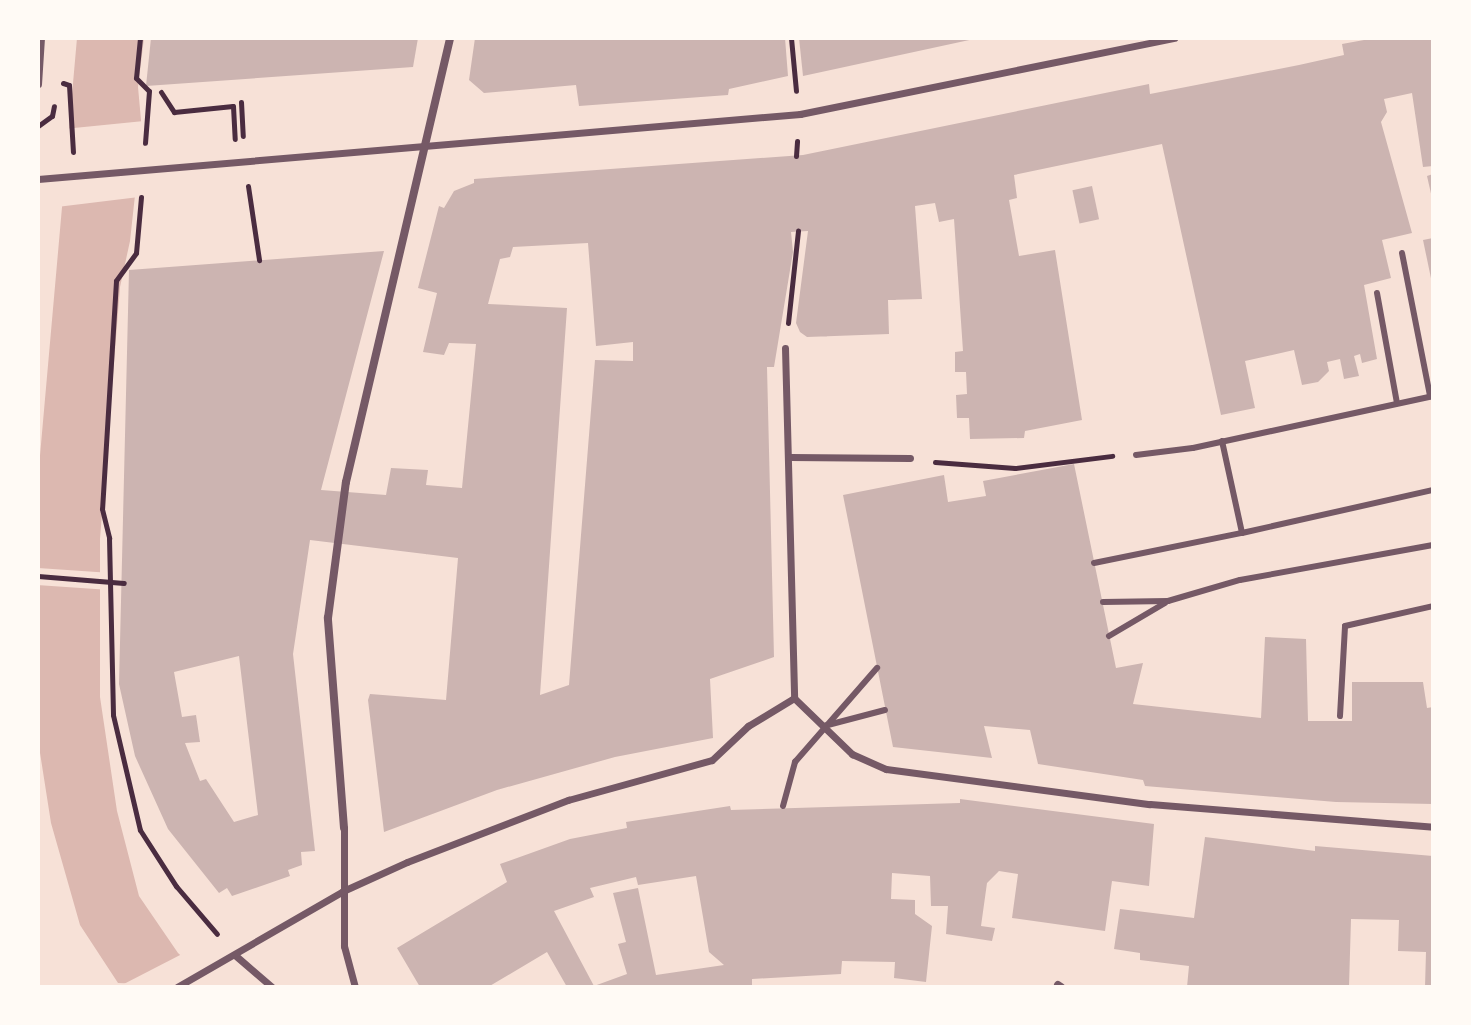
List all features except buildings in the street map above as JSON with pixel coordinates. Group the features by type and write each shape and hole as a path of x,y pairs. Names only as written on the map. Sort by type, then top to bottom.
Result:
{"street":[{"path":"38,84 41,38"},
{"path":"355,987 344,946 344,828 328,618 346,482 450,38"},
{"path":"38,179 478,144 800,114 1174,38"},
{"path":"785,348 794,698 852,754 886,769 1150,804 1433,827"},
{"path":"790,457 910,458"},
{"path":"177,987 232,958 343,891 496,825 712,760 748,726 794,698"},
{"path":"232,958 272,987"}],"lane":[{"path":"1136,455 1222,441 1432,396 1402,253"},
{"path":"1377,293 1397,403"},
{"path":"1222,441 1242,533"},
{"path":"1094,563 1433,490"},
{"path":"1109,636 1168,601 1240,580 1433,545"},
{"path":"1103,602 1168,601"},
{"path":"1340,716 1345,626 1433,606"},
{"path":"783,806 795,762 821,727 877,668"},
{"path":"821,727 885,710"}],"path":[{"path":"140,38 136,78 149,91"},
{"path":"791,38 800,114"},
{"path":"69,85 75,128"},
{"path":"161,92 174,112 233,106 237,164"},
{"path":"38,126 52,116"},
{"path":"785,348 798,231"},
{"path":"136,253 116,281 102,509 109,538 106,581 113,715 132,807 169,875 232,958"},
{"path":"954,465 1015,468 1136,455"},
{"path":"38,576 124,583"}],"shaded area":[{"path":"77,38 144,38 138,87 142,131 130,241 120,287 100,539 100,697 117,811 139,896 178,953 215,987 118,983 80,925 51,823 38,740 38,478"}],"pier":[{"path":"144,121 139,197 57,207 64,129"},
{"path":"38,568 104,573 103,590 38,585"},
{"path":"184,953 219,987 118,987"}]}
